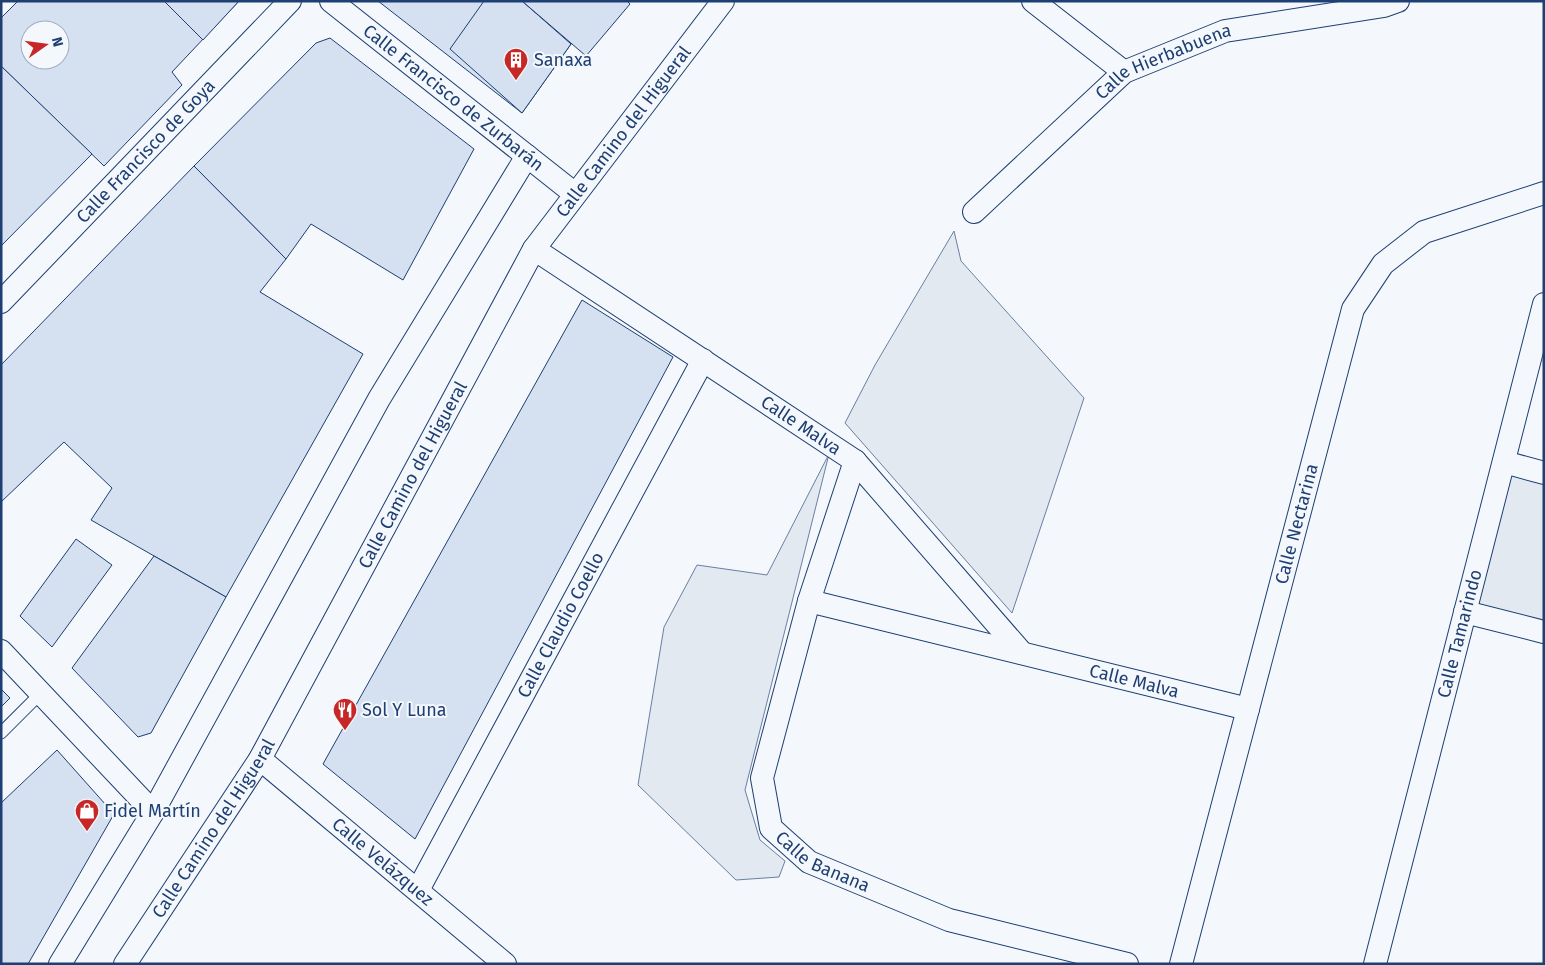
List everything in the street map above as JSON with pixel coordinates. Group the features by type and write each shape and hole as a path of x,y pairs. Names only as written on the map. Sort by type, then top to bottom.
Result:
{"street":[{"name":"Calle Francisco de Goya","path":"1,302 290,1"},
{"name":"Calle Francisco de Zurbarán","path":"331,1 575,194"},
{"name":"Calle Camino del Higueral","path":"125,964 260,759 534,248 723,1"},
{"path":"1033,1 1124,72"},
{"name":"Calle Hierbabuena","path":"974,212 1124,72 1225,31 1387,3"},
{"path":"60,964 153,812 380,398 527,156"},
{"name":"Calle Nectarina","path":"1181,964 1353,309 1383,264 1424,232 1544,193"},
{"name":"Calle Malva","path":"534,248 855,461 1022,653"},
{"name":"Calle Tamarindo","path":"1375,964 1544,304"},
{"name":"Calle Claudio Coello","path":"418,890 703,360"},
{"name":"Calle Banana","path":"855,461 810,601 762,778 771,828 808,862 949,920 1127,964"},
{"path":"1504,462 1544,473"},
{"name":"Calle Malva","path":"810,601 1248,708"},
{"path":"1465,612 1544,632"},
{"path":"1,650 153,812"},
{"name":"Calle Velázquez","path":"260,759 505,964"}],"lane":[{"path":"1,734 41,693"}],"shaded area":[{"path":"954,231 961,261 1084,398 1012,613 845,423 875,365"},
{"path":"829,454 745,790 760,840 785,861 779,877 736,880 638,785 664,627 697,565 767,575"},
{"path":"1510,471 1544,481 1544,624 1473,606"}],"building":[{"path":"18,1 239,1 172,72 182,85 104,166 1,66 1,18"},
{"path":"164,1 239,1 203,40"},
{"name":"Sanaxa","path":"378,1 522,1 571,44 522,113"},
{"name":"Sanaxa","path":"484,1 522,1 571,44 522,113 450,49"},
{"path":"522,1 627,1 630,4 586,56"},
{"path":"330,38 474,149 403,280 311,224 286,259 194,166 316,43"},
{"path":"1,66 92,154 1,246"},
{"path":"194,166 286,259 260,292 363,354 226,597 91,520 112,488 64,442 1,502 1,365"},
{"path":"582,300 673,357 415,839 323,764"},
{"path":"76,539 112,565 52,647 20,616"},
{"path":"154,556 226,597 151,733 138,737 72,668"},
{"path":"1,689 10,698 1,707"},
{"path":"57,750 114,814 28,964 1,964 1,803"}],"place":[{"name":"Sanaxa","path":"516,81"},
{"name":"Sol Y Luna","path":"345,731"},
{"name":"Fidel Martín","path":"87,832"}]}
